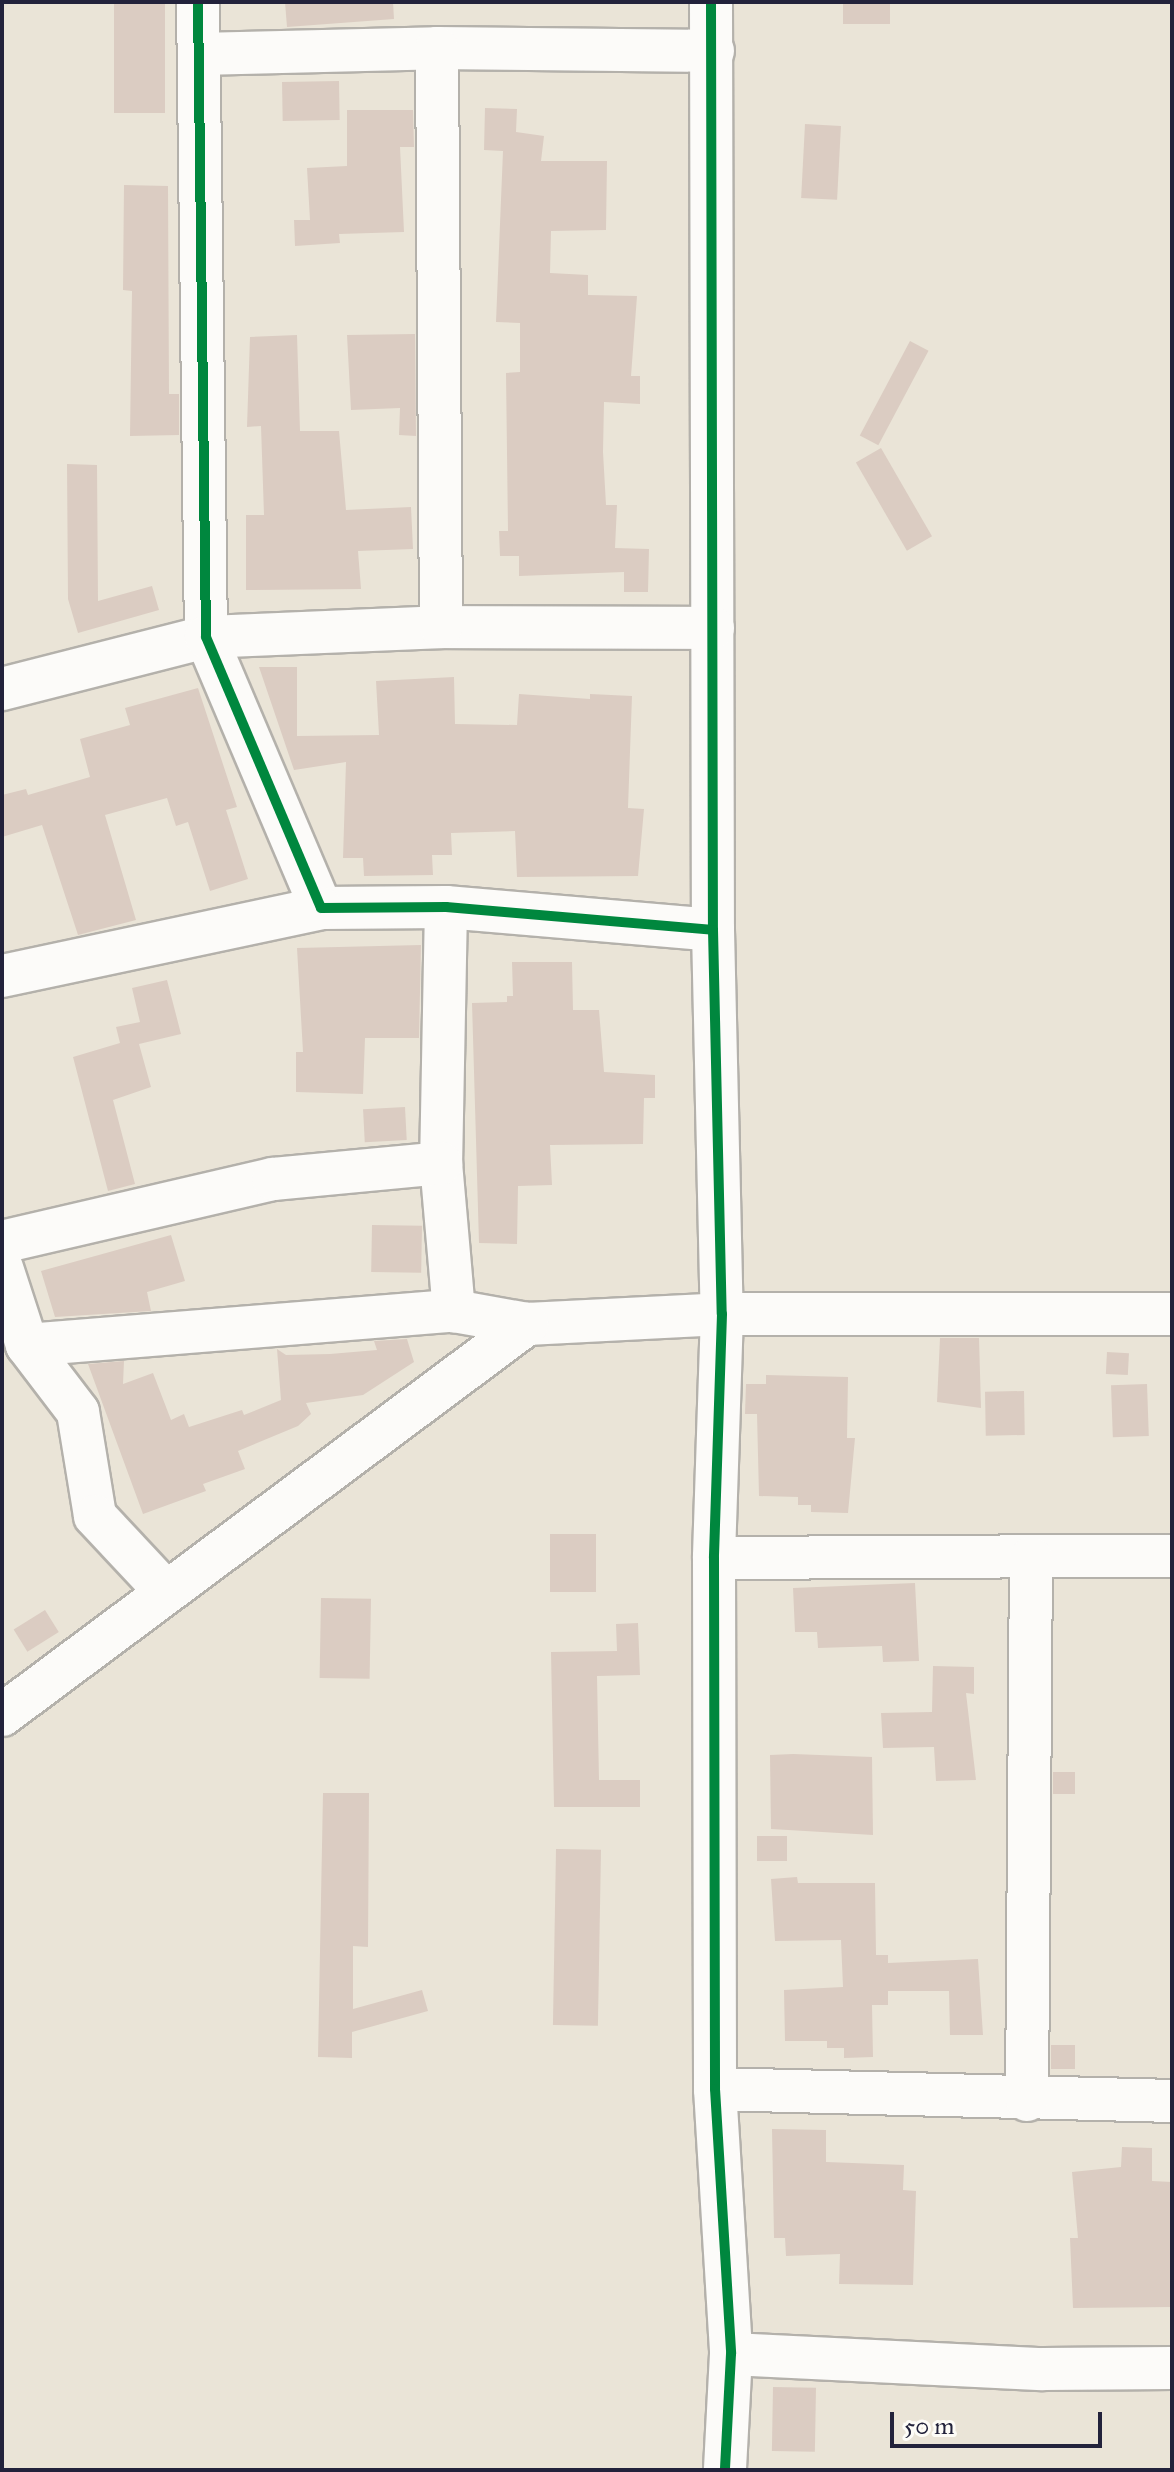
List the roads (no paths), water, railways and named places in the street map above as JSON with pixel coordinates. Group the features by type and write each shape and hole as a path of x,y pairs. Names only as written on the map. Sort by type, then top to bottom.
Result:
{"street":[{"path":"198,2 206,637 321,908"},
{"path":"711,2 713,930 722,1314 714,1558 715,2089 731,2354 725,2470"},
{"path":"199,54 437,48 713,51"},
{"path":"437,48 441,627"},
{"path":"2,689 206,637 441,627 713,628"},
{"path":"2,976 321,908 446,907 713,930"},
{"path":"446,907 441,1163 454,1311"},
{"path":"2,1242 273,1179 441,1163"},
{"path":"2,1268 27,1345 78,1412 95,1516 166,1592"},
{"path":"27,1345 454,1311 527,1324 722,1314 1172,1314"},
{"path":"2,1715 527,1324"},
{"path":"714,1558 1172,1556"},
{"path":"1027,2100 1031,1558"},
{"path":"715,2089 1027,2100 1172,2101"},
{"path":"731,2354 1043,2369 1172,2368"}]}
